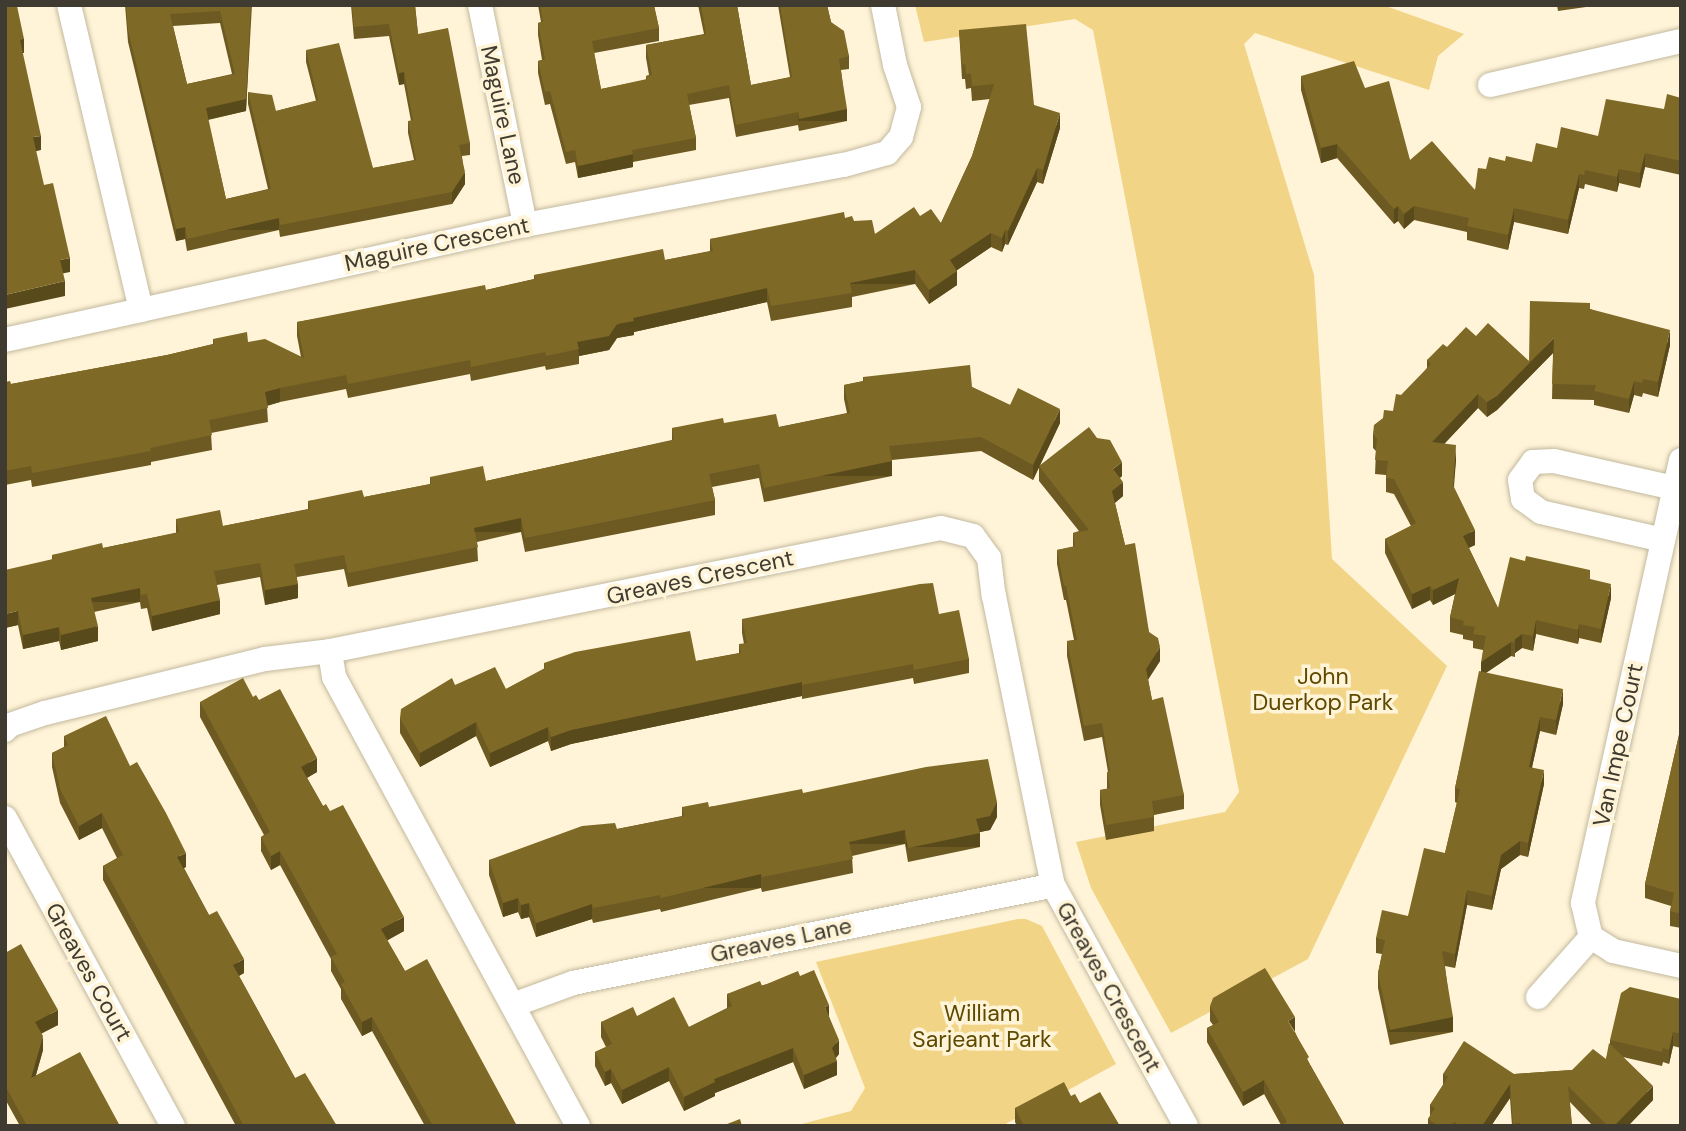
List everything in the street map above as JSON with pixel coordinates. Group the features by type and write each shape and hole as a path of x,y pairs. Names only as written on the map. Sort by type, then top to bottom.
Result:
{"street":[{"path":"69,5 141,310"},
{"name":"Maguire Lane","path":"480,5 525,225"},
{"name":"Maguire Crescent","path":"5,340 525,225 844,165 887,153 901,137 909,107 895,65 883,5"},
{"path":"1490,85 1681,41"},
{"name":"Van Impe Court","path":"1591,937 1583,903 1681,460"},
{"path":"1663,540 1541,512 1523,499 1520,480 1533,462 1554,461 1674,488"},
{"name":"Greaves Crescent","path":"330,651 941,528 973,536 989,558 1053,885 1186,1126"},
{"path":"5,730 10,725 45,713 265,659 330,651 334,677 578,1126"},
{"name":"Greaves Court","path":"5,818 173,1126"},
{"name":"Greaves Lane","path":"513,1005 573,983 1053,885"},
{"path":"1538,997 1591,937 1613,951 1681,966"}],"green space":[{"name":"John Duerkop Park","path":"915,5 1383,5 1464,34 1438,56 1429,90 1255,33 1244,44 1314,275 1332,559 1447,666 1308,959 1171,1033 1091,888 1076,842 1225,812 1239,792 1093,30 1075,19 924,42"},
{"name":"William Sarjeant Park","path":"1026,919 1042,926 1116,1064 1002,1126 794,1126 851,1111 865,1088 816,962"}],"building":[{"path":"5,5 17,6 24,39 20,40 41,136 33,137 44,185 53,183 70,258 60,260 65,281 5,295"},
{"path":"126,5 251,5 246,99 206,108 226,199 271,189 248,92 272,95 276,111 318,100 306,50 339,43 373,168 416,160 408,121 413,120 404,72 399,73 389,24 354,27 352,5 415,5 418,34 448,28 470,143 459,145 465,172 452,192 280,225 279,218 187,239 185,227 176,229 128,30","holes":["220,11 235,74 187,84 170,14"]},
{"path":"540,5 654,5 659,28 592,41 601,89 647,79 646,76 652,75 646,45 706,34 701,5 737,5 751,85 792,77 780,5 827,5 831,22 844,31 849,56 839,59 847,109 799,119 798,112 736,125 729,85 687,94 696,138 632,150 633,154 578,166 575,150 566,152 550,91 545,92 538,61 545,59 538,23 543,22"},
{"path":"1026,24 1034,105 1060,113 1043,170 1037,168 1008,231 1005,230 1002,238 991,233 950,260 957,271 929,290 915,270 850,283 852,293 771,306 767,288 633,318 634,321 617,324 609,336 577,342 579,349 546,356 545,352 471,367 470,360 348,384 346,375 280,388 265,392 268,408 209,420 212,435 150,448 151,451 32,473 31,466 5,471 5,382 10,381 11,384 167,355 214,344 213,339 247,332 248,342 265,339 304,358 297,322 485,285 486,290 535,279 534,275 663,249 665,260 713,251 710,239 844,212 845,218 852,216 854,221 872,220 875,234 914,207 920,216 931,209 941,223 972,156 994,84 972,86 971,74 966,74 965,64 962,65 959,30"},
{"path":"1354,61 1365,88 1389,81 1410,160 1432,141 1475,190 1478,168 1486,169 1489,157 1505,161 1506,156 1532,162 1536,143 1557,148 1561,127 1598,136 1606,99 1664,109 1667,94 1681,98 1681,161 1645,153 1640,173 1619,169 1617,177 1585,170 1584,175 1579,174 1568,220 1514,208 1508,235 1467,226 1469,218 1414,206 1404,214 1398,206 1394,209 1337,144 1321,148 1301,76"},
{"path":"1530,301 1590,303 1590,309 1670,330 1658,382 1643,379 1642,383 1634,381 1629,399 1594,391 1596,385 1552,384 1554,338 1497,396 1487,402 1478,394 1432,442 1456,445 1453,485 1475,530 1463,536 1498,608 1510,557 1525,561 1526,556 1590,570 1590,579 1611,584 1601,629 1579,624 1578,630 1536,620 1533,636 1522,634 1515,642 1481,662 1486,636 1473,634 1475,627 1463,625 1464,621 1450,617 1459,578 1433,590 1430,586 1412,594 1385,539 1416,523 1394,479 1386,478 1388,461 1375,460 1377,439 1373,434 1374,425 1383,418 1384,410 1393,411 1396,394 1401,395 1431,364 1427,360 1443,344 1447,347 1466,327 1476,336 1488,323 1529,361"},
{"path":"970,365 972,387 1010,405 1018,388 1060,409 1033,465 981,437 889,446 892,461 764,488 759,464 709,474 715,500 525,538 521,518 474,528 478,547 348,573 344,555 294,564 298,584 265,590 260,563 214,571 220,600 152,616 147,594 141,595 140,588 91,598 98,626 61,635 59,627 23,635 18,611 5,614 5,570 53,559 52,555 102,543 103,548 179,532 176,519 220,510 223,526 310,509 308,501 362,490 364,497 431,484 430,477 483,466 486,481 674,440 672,428 723,418 724,423 776,414 779,427 850,413 844,385 864,381 863,377"},
{"path":"1089,427 1097,438 1110,440 1122,462 1113,469 1123,482 1112,491 1125,545 1135,543 1149,632 1158,638 1160,647 1146,669 1152,700 1163,697 1184,795 1152,801 1154,817 1106,825 1100,790 1110,788 1107,772 1110,771 1102,723 1084,726 1067,641 1077,640 1057,550 1075,546 1073,533 1089,530 1039,466"},
{"path":"933,583 939,614 959,610 969,659 914,670 913,664 802,685 802,682 571,730 551,737 548,727 490,753 476,722 420,753 400,718 401,709 452,678 455,685 495,667 506,689 545,668 544,663 575,652 690,631 696,661 741,653 739,644 747,643 742,619"},
{"path":"1479,671 1563,689 1556,720 1540,717 1529,767 1544,770 1528,843 1520,841 1501,855 1492,896 1467,890 1455,954 1442,951 1453,1017 1390,1030 1378,973 1385,940 1376,938 1382,910 1408,916 1424,848 1445,853 1460,789 1455,788"},
{"path":"243,678 253,697 256,695 259,700 280,689 317,758 301,767 323,806 326,804 330,811 343,805 404,917 381,929 405,971 427,959 517,1126 433,1126 372,1017 362,1022 341,984 345,982 331,957 337,954 280,851 271,856 261,837 270,832 200,702"},
{"path":"106,716 130,766 137,762 166,813 186,853 177,857 209,915 217,911 244,959 233,965 295,1078 305,1073 337,1126 244,1126 103,866 123,855 102,813 79,826 60,789 52,753 68,745 64,736"},
{"path":"1681,726 1681,914 1670,911 1674,893 1645,884"},
{"path":"988,759 997,802 990,816 976,819 980,833 908,848 905,830 849,842 853,859 762,877 761,874 661,898 660,895 593,908 592,904 536,923 529,903 521,905 518,898 503,903 489,860 582,826 615,823 617,829 684,816 682,807 708,802 709,807 802,789 803,793 926,767"},
{"path":"21,944 58,1010 35,1022 43,1036 31,1078 80,1052 120,1126 27,1126 5,1085 5,953"},
{"path":"1265,968 1295,1017 1288,1021 1345,1126 1280,1126 1287,1122 1264,1080 1243,1092 1207,1028 1219,1022 1210,1006 1213,998"},
{"path":"814,970 829,1005 825,1007 839,1040 832,1048 837,1061 804,1075 793,1048 714,1079 715,1082 684,1097 669,1067 622,1090 611,1069 605,1072 595,1052 612,1044 601,1022 633,1007 637,1016 674,997 689,1027 732,1006 727,994 760,981 762,986 798,971 800,976"},
{"path":"1630,987 1681,999 1681,1034 1673,1032 1669,1050 1663,1048 1662,1052 1610,1040 1621,993"},
{"path":"1464,1041 1514,1074 1572,1070 1593,1049 1606,1059 1609,1043 1653,1086 1614,1126 1608,1126 1568,1086 1572,1126 1513,1124 1510,1084 1482,1126 1460,1126 1454,1122 1451,1126 1438,1126 1428,1119 1435,1108 1430,1105 1448,1077 1443,1074"},
{"path":"1064,1082 1071,1096 1075,1094 1080,1103 1100,1092 1120,1126 1024,1126 1015,1108"},
{"path":"740,1119 742,1126 722,1126"}]}
